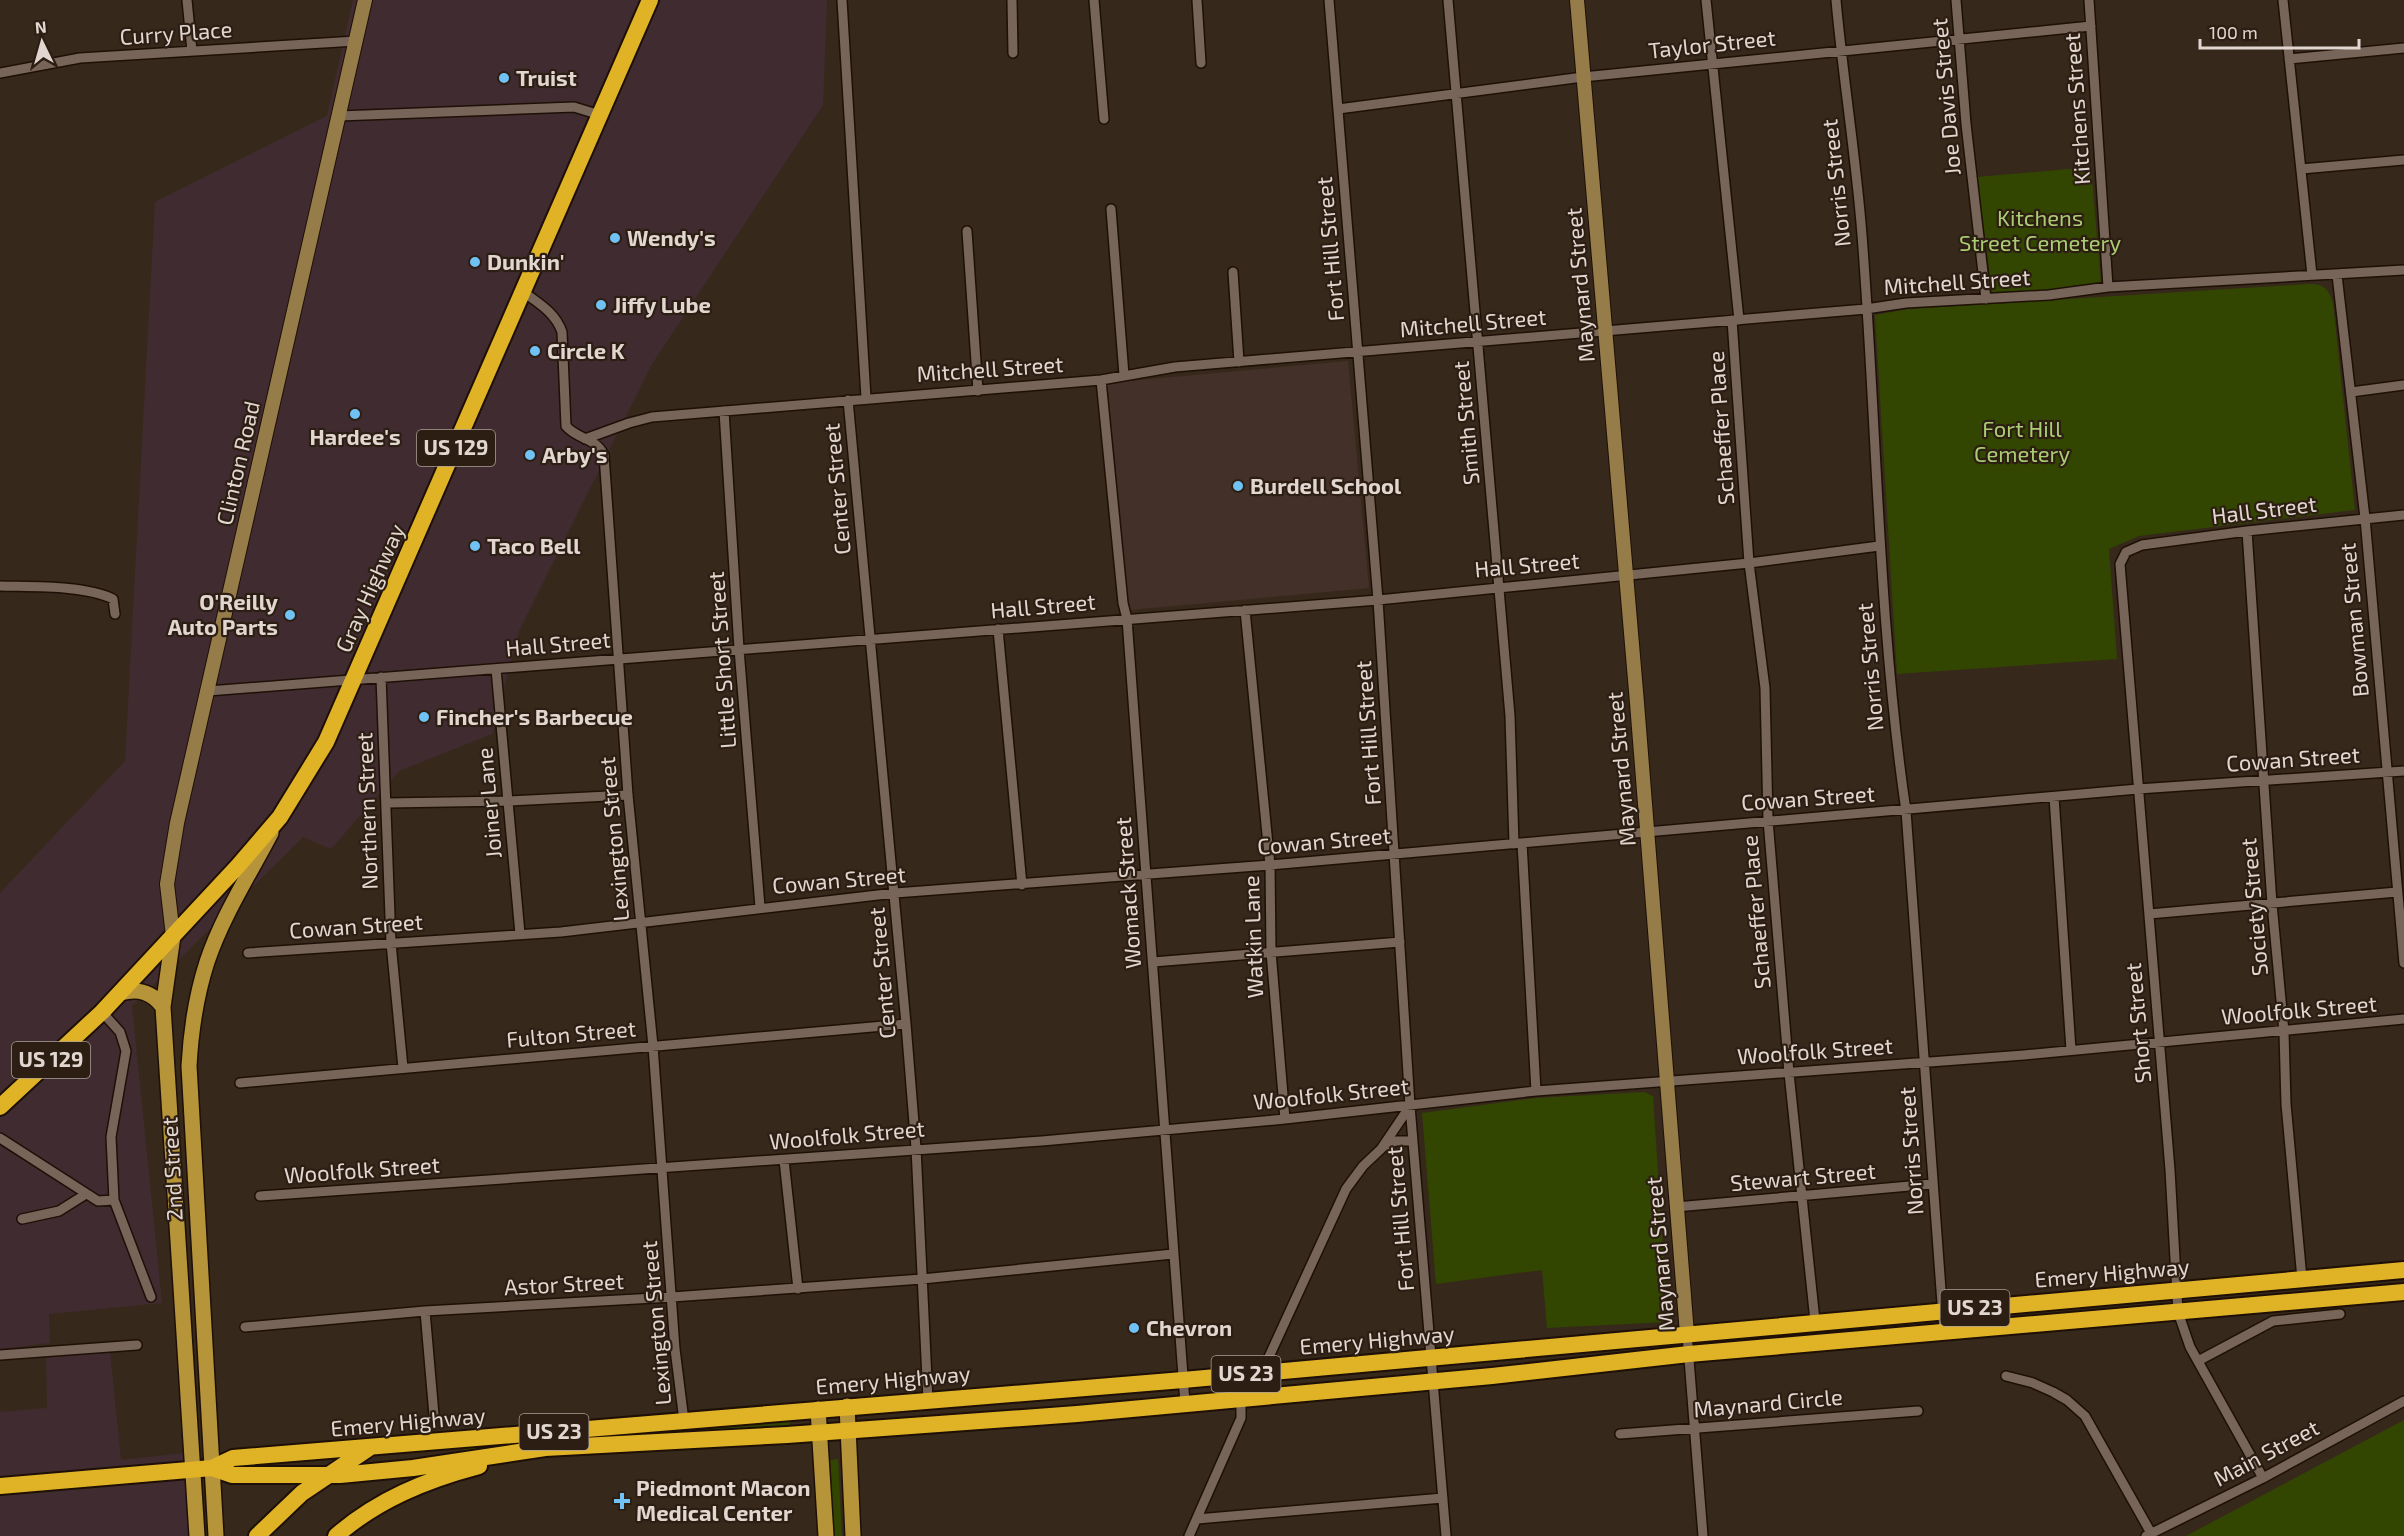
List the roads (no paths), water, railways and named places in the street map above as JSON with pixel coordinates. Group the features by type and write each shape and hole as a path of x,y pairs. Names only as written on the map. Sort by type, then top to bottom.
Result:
{"highway":[{"name":"Gray Highway","path":"0,1107 102,1012 280,818 326,742 650,0"},
{"name":"Emery Highway","path":"212,1468 233,1458 1183,1380 1815,1321 2404,1270"},
{"name":"Emery Highway","path":"0,1486 212,1468 232,1475 331,1475 413,1468 545,1449 849,1431 1185,1403 1434,1381 1689,1354 2404,1292"},
{"path":"257,1536 285,1507 371,1447"},
{"path":"336,1536 390,1497 463,1470 545,1449"}],"main road":[{"name":"2nd Street","path":"216,1536 189,1066 191,1031 196,999 208,959 225,921 280,818"},
{"name":"2nd Street","path":"173,936 164,1007 197,1536"},
{"path":"120,993 133,990 143,992 155,996 164,1007"},
{"path":"847,1406 853,1536"},
{"path":"818,1409 826,1536"}],"street":[{"path":"188,0 192,51"},
{"name":"Clinton Road","path":"173,936 167,884 169,863 365,0"},
{"name":"Center Street","path":"842,0 866,398"},
{"path":"1012,0 1013,53"},
{"path":"1095,0 1104,119"},
{"path":"1197,0 1201,63"},
{"name":"Fort Hill Street","path":"1329,0 1378,600 1410,1106 1446,1536"},
{"name":"Smith Street","path":"1448,0 1458,93 1510,716 1536,1091"},
{"name":"Maynard Street","path":"1577,0 1627,575 1702,1536"},
{"name":"Schaeffer Place","path":"1706,0 1736,320 1749,562 1765,688 1768,820 1800,1197 1815,1321"},
{"name":"Norris Street","path":"1836,0 1862,234 1879,546 1906,811 1944,1331"},
{"name":"Joe Davis Street","path":"1956,0 1961,39 1966,124 1986,299"},
{"name":"Kitchens Street","path":"2089,0 2108,287"},
{"path":"2283,0 2312,275"},
{"name":"Taylor Street","path":"1338,109 1582,77 2091,26"},
{"name":"Curry Place","path":"0,73 80,58 356,41"},
{"path":"2289,58 2404,48"},
{"path":"339,116 573,107 600,115"},
{"path":"2301,169 2404,160"},
{"path":"1111,209 1124,375"},
{"path":"966,231 968,286 978,391"},
{"name":"Mitchell Street","path":"585,439 652,417 1101,380 1124,375 1239,362 2108,287 2404,270"},
{"path":"1233,272 1239,362"},
{"name":"Bowman Street","path":"2337,275 2366,518 2404,963"},
{"name":"Lexington Street","path":"522,291 547,309 558,321 564,347 566,426 598,445 603,454 628,795 653,1046 684,1421"},
{"name":"Womack Street","path":"1101,380 1127,619 1185,1403"},
{"path":"2351,392 2404,385"},
{"name":"Center Street","path":"848,400 906,1023 916,1148 928,1400"},
{"name":"Little Short Street","path":"724,411 739,650 760,907"},
{"name":"Hall Street","path":"2130,549 2247,531 2404,515"},
{"name":"Society Street","path":"2247,531 2272,904 2284,1032 2286,1104 2302,1279"},
{"name":"Hall Street","path":"208,691 1378,600 1749,562 1879,546"},
{"name":"Short Street","path":"2130,549 2123,556 2119,572 2170,1170 2178,1312 2184,1333 2198,1361 2263,1478"},
{"path":"0,586 62,590 106,596 113,599 115,614"},
{"name":"Watkin Lane","path":"1245,610 1270,865 1271,952 1285,1119"},
{"path":"998,629 1022,885"},
{"name":"Joiner Lane","path":"496,669 510,801 520,934"},
{"name":"Northern Street","path":"381,677 391,943 403,1068"},
{"name":"Cowan Street","path":"248,953 520,934 895,894 1270,865 1768,820 1906,811 2138,789 2404,771"},
{"path":"387,803 510,801 628,795"},
{"path":"2054,797 2071,1050"},
{"path":"2149,914 2397,892"},
{"path":"1153,962 1400,942"},
{"path":"102,1012 120,1032 126,1050 111,1137 114,1200 151,1297"},
{"name":"Woolfolk Street","path":"260,1196 663,1169 1164,1130 1536,1091 1924,1063 2284,1032 2404,1019"},
{"name":"Fulton Street","path":"240,1083 906,1023"},
{"path":"1262,1372 1346,1189 1363,1166 1381,1149 1410,1106"},
{"path":"0,1138 98,1201 114,1200"},
{"path":"1381,1149 1396,1141 1413,1141"},
{"path":"784,1160 798,1289"},
{"name":"Stewart Street","path":"1676,1207 1932,1184"},
{"path":"22,1220 59,1211 86,1194"},
{"name":"Astor Street","path":"245,1327 425,1311 798,1289 1173,1254"},
{"path":"425,1311 434,1415"},
{"path":"2198,1361 2273,1321 2340,1314"},
{"path":"0,1355 137,1345"},
{"path":"2006,1376 2033,1383 2053,1392 2067,1400 2085,1416 2148,1534"},
{"path":"1188,1536 1241,1418 1241,1398"},
{"name":"Main Street","path":"2148,1534 2263,1478 2404,1401"},
{"name":"Maynard Circle","path":"1620,1434 1918,1410"},
{"path":"1197,1519 1443,1498"}],"place":[{"name":"Truist","path":"504,78"},
{"name":"Wendy's","path":"615,238"},
{"name":"Dunkin'","path":"475,262"},
{"name":"Jiffy Lube","path":"601,305"},
{"name":"Circle K","path":"535,351"},
{"name":"Hardee's","path":"355,414"},
{"name":"Arby's","path":"530,455"},
{"name":"Burdell School","path":"1238,486"},
{"name":"Taco Bell","path":"475,546"},
{"name":"O'Reilly Auto Parts","path":"290,615"},
{"name":"Fincher's Barbecue","path":"424,717"},
{"name":"Chevron","path":"1134,1328"},
{"name":"Piedmont Macon Medical Center","path":"622,1501"}],"park label":[{"name":"Kitchens Street Cemetery","path":"2040,230"},
{"name":"Fort Hill Cemetery","path":"2022,442"}]}
